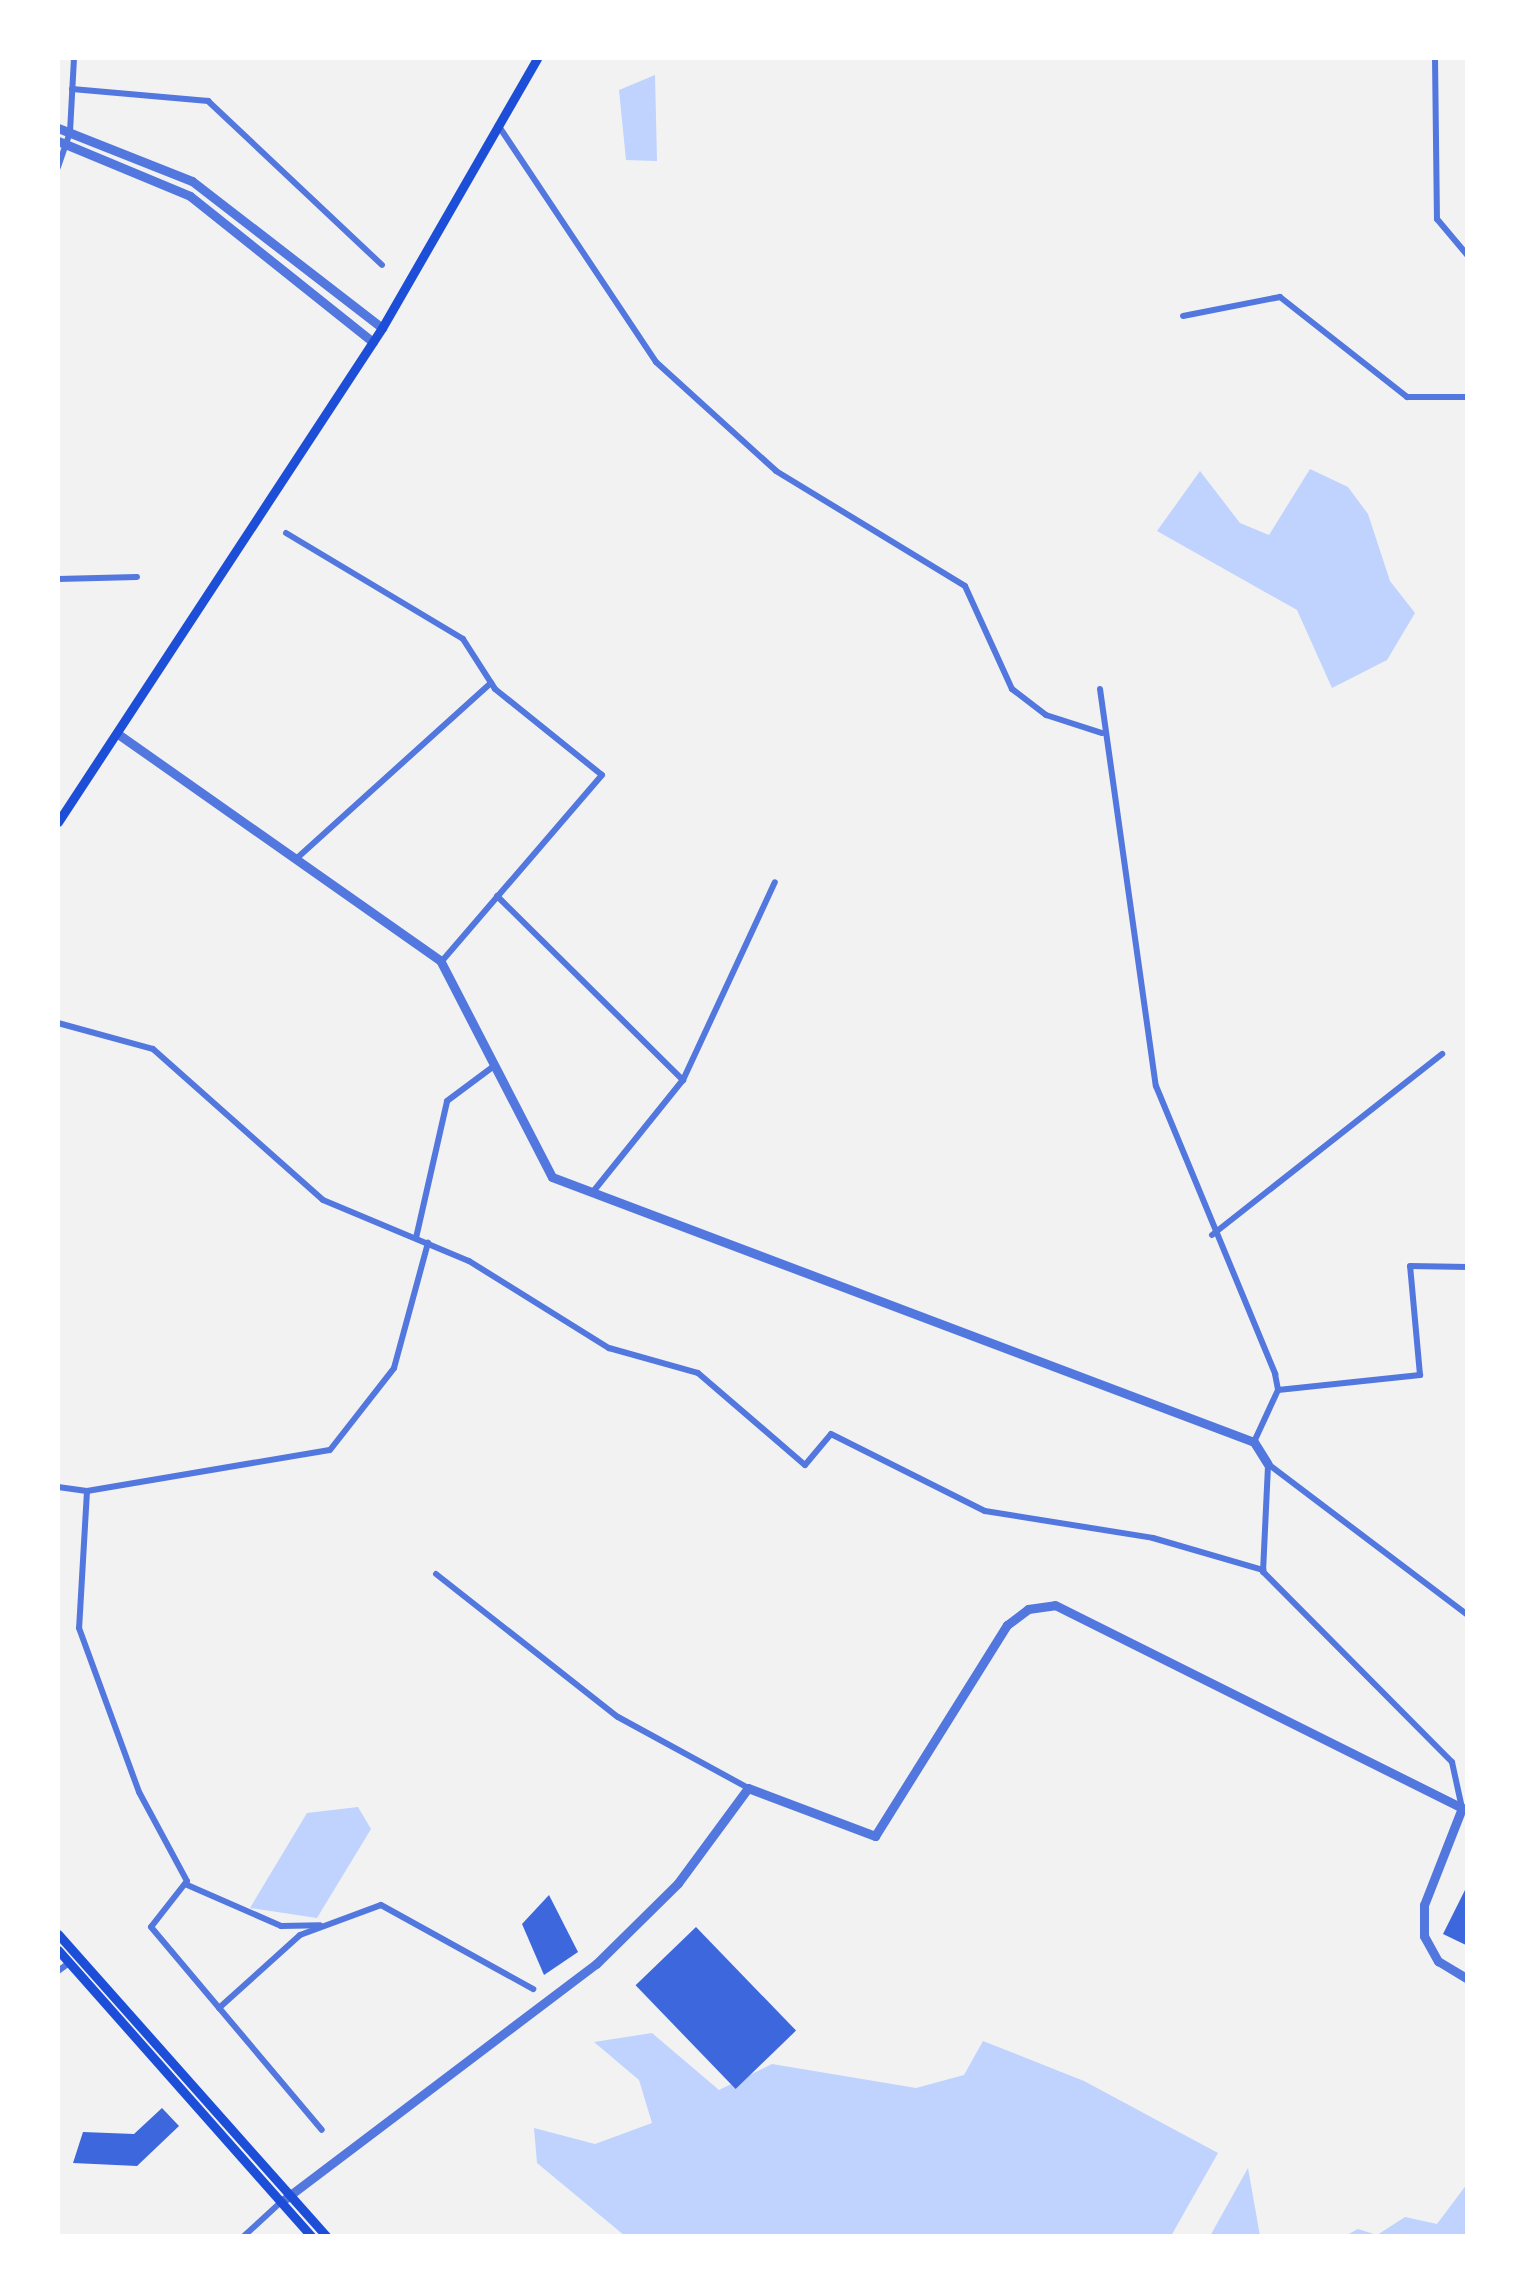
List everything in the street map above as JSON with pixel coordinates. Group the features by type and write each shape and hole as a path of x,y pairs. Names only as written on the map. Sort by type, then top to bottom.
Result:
{"main road":[{"path":"58,822 382,328 537,58"},
{"path":"58,1934 326,2236"},
{"path":"58,1950 311,2236"}],"street":[{"path":"58,167 62,143 70,132 74,58"},
{"path":"1434,58 1436,219 1468,256"},
{"path":"72,89 208,101 382,265"},
{"path":"498,124 656,362 776,471 964,586 1012,689 1046,716 1102,733"},
{"path":"58,128 192,181 382,328"},
{"path":"62,143 190,196 373,342"},
{"path":"1183,316 1280,296 1408,398 1468,397"},
{"path":"286,534 464,639 491,683 602,775 441,962"},
{"path":"58,578 137,577"},
{"path":"296,858 491,683"},
{"path":"1100,688 1102,733 1156,1086 1212,1235 1278,1390 1254,1442"},
{"path":"118,734 441,962 552,1178 1254,1442 1268,1464 1468,1614"},
{"path":"592,1192 682,1080 775,882"},
{"path":"498,896 682,1080"},
{"path":"58,1023 154,1050 323,1200 428,1243 608,1348 698,1374 804,1466 831,1434 985,1511 1153,1538 1263,1570 1452,1762 1462,1808 1424,1905 1424,1936 1438,1961 1468,1979"},
{"path":"1212,1235 1442,1054"},
{"path":"416,1238 447,1101 495,1066"},
{"path":"58,1487 87,1491 330,1450 394,1368 428,1243"},
{"path":"1278,1390 1420,1376 1410,1266 1468,1267"},
{"path":"1263,1570 1268,1464"},
{"path":"87,1491 79,1628 139,1792 185,1884 281,1926 330,1924"},
{"path":"436,1574 618,1717 748,1788 875,1836 1007,1624 1054,1605 1462,1808"},
{"path":"244,2236 281,2202 596,1964 678,1883 748,1788"},
{"path":"185,1884 151,1928 322,2130"},
{"path":"219,2008 300,1935 381,1905 534,1989"},
{"path":"58,1971 69,1963"}],"lane":[{"path":"454,2236 523,2236"}],"water":[{"path":"655,75 657,161 626,160 619,90"},
{"path":"1310,469 1348,487 1368,514 1390,581 1415,613 1387,660 1332,688 1297,610 1157,531 1200,471 1240,523 1269,535"},
{"path":"358,1807 371,1829 317,1918 250,1908 307,1813"},
{"path":"652,2033 719,2090 772,2064 916,2088 964,2075 983,2041 1084,2081 1218,2153 1171,2236 625,2236 537,2163 534,2128 595,2144 652,2123 639,2080 594,2042"},
{"path":"1248,2168 1260,2236 1210,2236"},
{"path":"1467,2184 1467,2236 1345,2236 1358,2229 1377,2235 1405,2217 1437,2224"}],"building":[{"path":"1468,1884 1468,1946 1443,1934"},
{"path":"549,1895 578,1952 544,1975 522,1924"},
{"path":"696,1927 796,2031 736,2089 636,1985"},
{"path":"162,2108 179,2126 137,2166 73,2163 83,2132 134,2134"}]}
